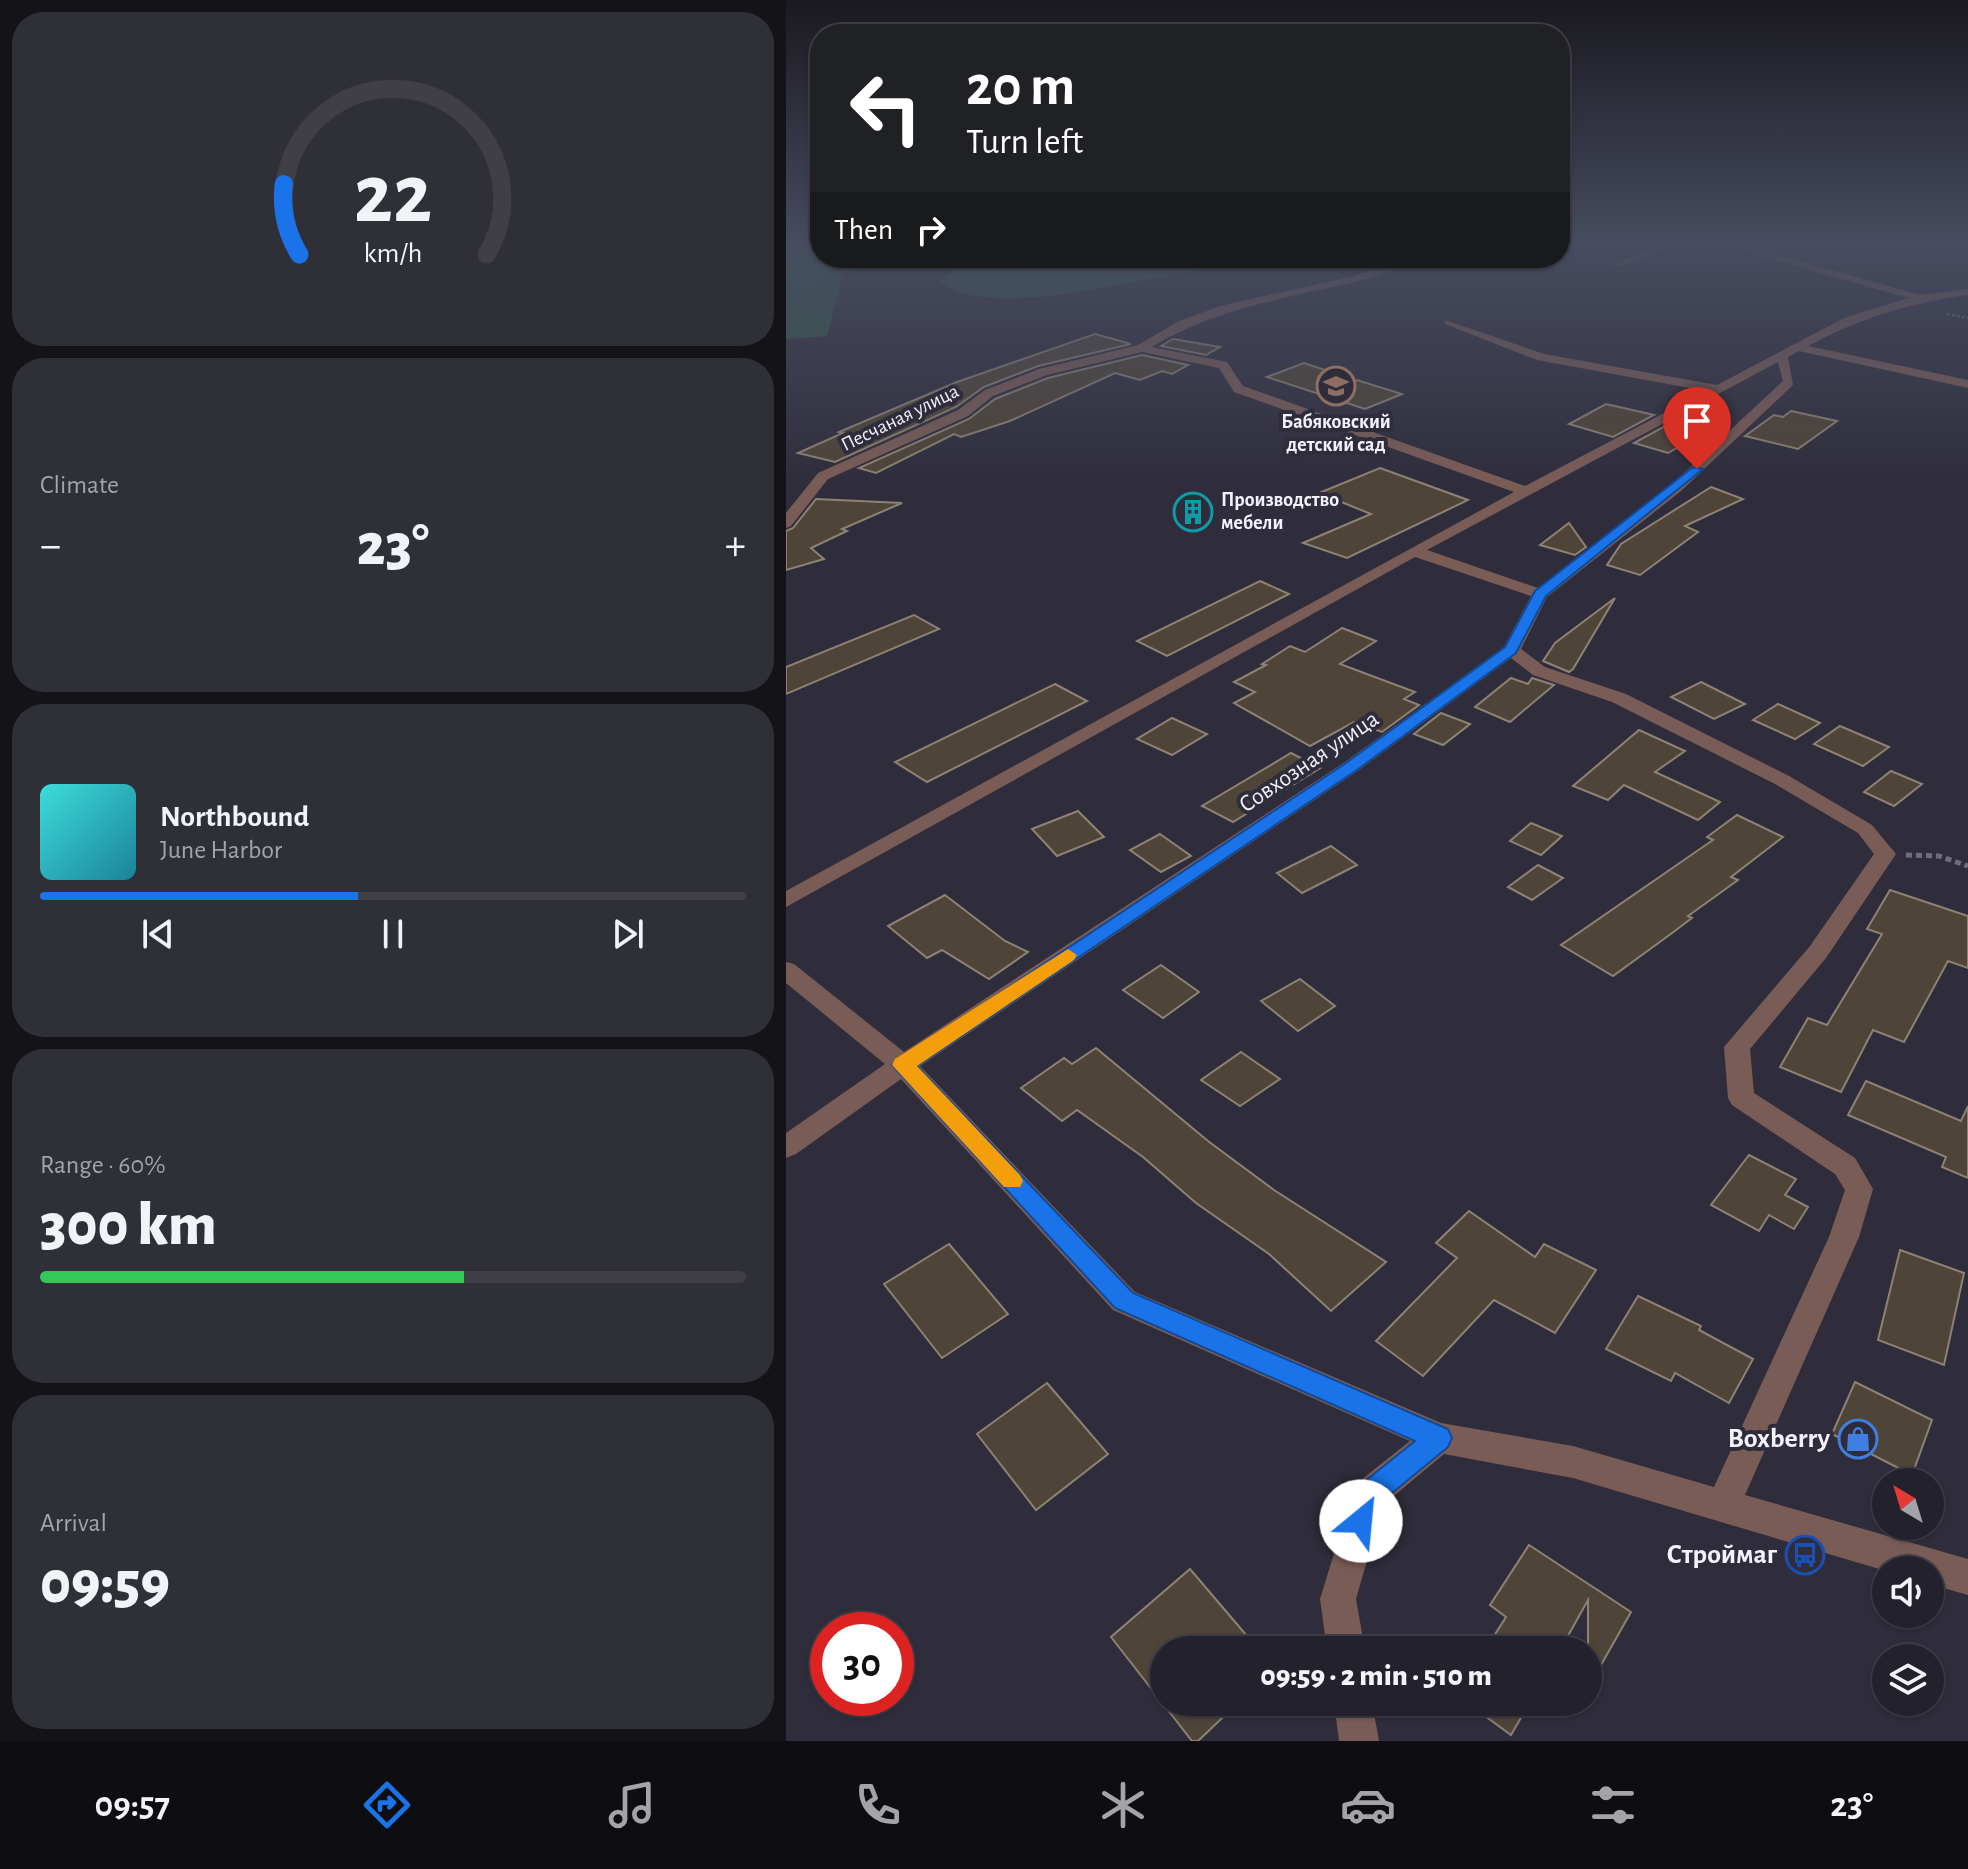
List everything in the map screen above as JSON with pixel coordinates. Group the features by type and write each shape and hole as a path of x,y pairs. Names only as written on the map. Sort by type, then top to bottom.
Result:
{"street":[{"name":"Песчаная улица","path":"786,523 823,476 963,413 989,393 1043,372 1142,348 1183,323"},
{"path":"1452,323 1541,357 1718,389"},
{"path":"786,900 1414,551 1842,323"},
{"path":"1142,348 1223,365 1238,389 1526,491"},
{"path":"1790,351 1968,384"},
{"name":"Совхозная улица","path":"786,1147 903,1065 1352,766 1511,650 1540,594 1676,488 1789,382 1790,351"},
{"path":"1414,551 1540,594"},
{"path":"1511,650 1539,671 1619,698 1782,780 1865,829 1885,854 1818,952 1737,1047 1741,1098 1845,1166 1859,1189 1844,1237 1723,1506"},
{"path":"786,970 903,1065 1124,1301 1439,1438 1573,1462 1968,1577"},
{"path":"1344,1636 1338,1599 1369,1495 1439,1438"},
{"path":"1355,1716 1359,1741"}],"path":[{"path":"1885,854 1939,856 1968,866"}],"green space":[{"path":"786,323 830,323 827,336 786,339"}],"building":[{"path":"1095,334 1131,344 1038,366 984,387 956,407 835,462 798,453 843,433 839,432 957,382"},
{"path":"1173,339 1220,347 1206,355 1161,346"},
{"path":"1142,355 1188,365 1172,374 1162,371 1140,380 1115,373 1010,421 961,437 954,434 876,473 859,468 969,419 995,399 1048,378"},
{"path":"1304,363 1328,371 1335,388 1357,380 1402,394 1365,409 1267,377"},
{"path":"1606,404 1654,415 1613,437 1569,424"},
{"path":"1791,411 1837,421 1798,449 1745,436 1774,415 1783,417"},
{"path":"1676,420 1712,428 1668,453 1634,443"},
{"path":"1380,468 1468,500 1347,558 1303,543 1371,514 1319,493"},
{"path":"1711,487 1743,499 1685,526 1698,532 1640,575 1607,565 1621,544"},
{"path":"816,499 902,503 842,529 847,531 811,548 824,559 786,570 786,531 793,528"},
{"path":"1569,523 1586,547 1575,555 1540,545"},
{"path":"1260,581 1289,594 1167,656 1137,641"},
{"path":"1615,598 1573,669 1569,672 1543,661 1555,643"},
{"path":"914,615 939,629 786,694 786,667"},
{"path":"1342,628 1376,641 1340,664 1415,692 1404,699 1419,705 1382,732 1354,722 1310,746 1234,703 1255,692 1234,682 1266,665 1262,664 1290,646 1305,652"},
{"path":"1511,678 1528,684 1532,678 1554,685 1510,722 1475,707"},
{"path":"1701,682 1745,704 1714,719 1671,697"},
{"path":"1055,684 1087,701 927,782 895,762"},
{"path":"1778,704 1820,723 1795,739 1753,720"},
{"path":"1441,713 1470,724 1443,745 1414,734"},
{"path":"1172,718 1207,734 1172,755 1137,739"},
{"path":"1840,726 1889,747 1863,766 1814,744"},
{"path":"1639,730 1685,751 1655,772 1720,802 1698,820 1624,785 1608,800 1573,786"},
{"path":"1291,753 1320,768 1233,822 1202,806"},
{"path":"1891,771 1922,784 1894,806 1864,792"},
{"path":"1078,811 1104,837 1057,856 1032,829"},
{"path":"1737,815 1783,837 1731,877 1738,880 1688,916 1692,918 1668,936 1613,976 1561,945 1713,840 1707,837"},
{"path":"1531,823 1562,836 1541,855 1510,841"},
{"path":"1160,834 1191,856 1161,872 1130,850"},
{"path":"1331,846 1357,865 1302,893 1277,873"},
{"path":"1538,865 1563,878 1532,900 1508,887"},
{"path":"1890,890 1968,916 1968,968 1948,961 1904,1042 1873,1030 1841,1092 1780,1067 1808,1018 1827,1025 1882,934 1867,929"},
{"path":"945,895 1005,941 1028,952 989,979 942,950 927,958 888,926"},
{"path":"1161,965 1199,992 1163,1018 1123,990"},
{"path":"1300,979 1335,1006 1298,1031 1261,1001"},
{"path":"1096,1048 1208,1141 1274,1190 1386,1262 1331,1311 1269,1254 1196,1203 1143,1157 1077,1110 1062,1121 1021,1088 1064,1058 1072,1064"},
{"path":"1241,1052 1280,1079 1240,1106 1201,1080"},
{"path":"1866,1081 1961,1121 1968,1106 1968,1178 1942,1167 1946,1157 1848,1115"},
{"path":"1749,1155 1796,1179 1785,1195 1808,1207 1794,1229 1769,1215 1759,1231 1711,1205"},
{"path":"1469,1211 1535,1257 1544,1244 1596,1270 1555,1333 1494,1300 1423,1376 1376,1341 1457,1258 1436,1243"},
{"path":"949,1244 1008,1314 942,1358 884,1284"},
{"path":"1900,1250 1964,1273 1944,1365 1878,1340"},
{"path":"1638,1296 1701,1326 1699,1330 1753,1359 1729,1403 1675,1373 1671,1381 1606,1349"},
{"path":"1855,1382 1932,1420 1915,1468 1898,1468 1832,1434"},
{"path":"1047,1383 1108,1454 1036,1510 977,1434"},
{"path":"1529,1545 1631,1612 1602,1663 1602,1636 1588,1636 1588,1600 1568,1636 1494,1636 1506,1617 1490,1605"},
{"path":"1190,1569 1247,1636 1150,1636 1150,1687 1111,1637"},
{"path":"1173,1716 1224,1716 1198,1741 1192,1741"},
{"path":"1485,1716 1522,1716 1511,1735"}],"slow traffic":[{"path":"1012,1181 903,1065 1068,955"}],"place":[{"name":"Бабяковский детский сад","path":"1336,386"},
{"name":"Производство мебели","path":"1193,512"},
{"name":"Boxberry","path":"1858,1439"},
{"name":"Строймаг","path":"1805,1555"}],"route":[{"path":"1361,1521 1369,1495 1439,1438 1124,1301 903,1065 1352,766 1511,650 1540,594 1697,469"}]}
